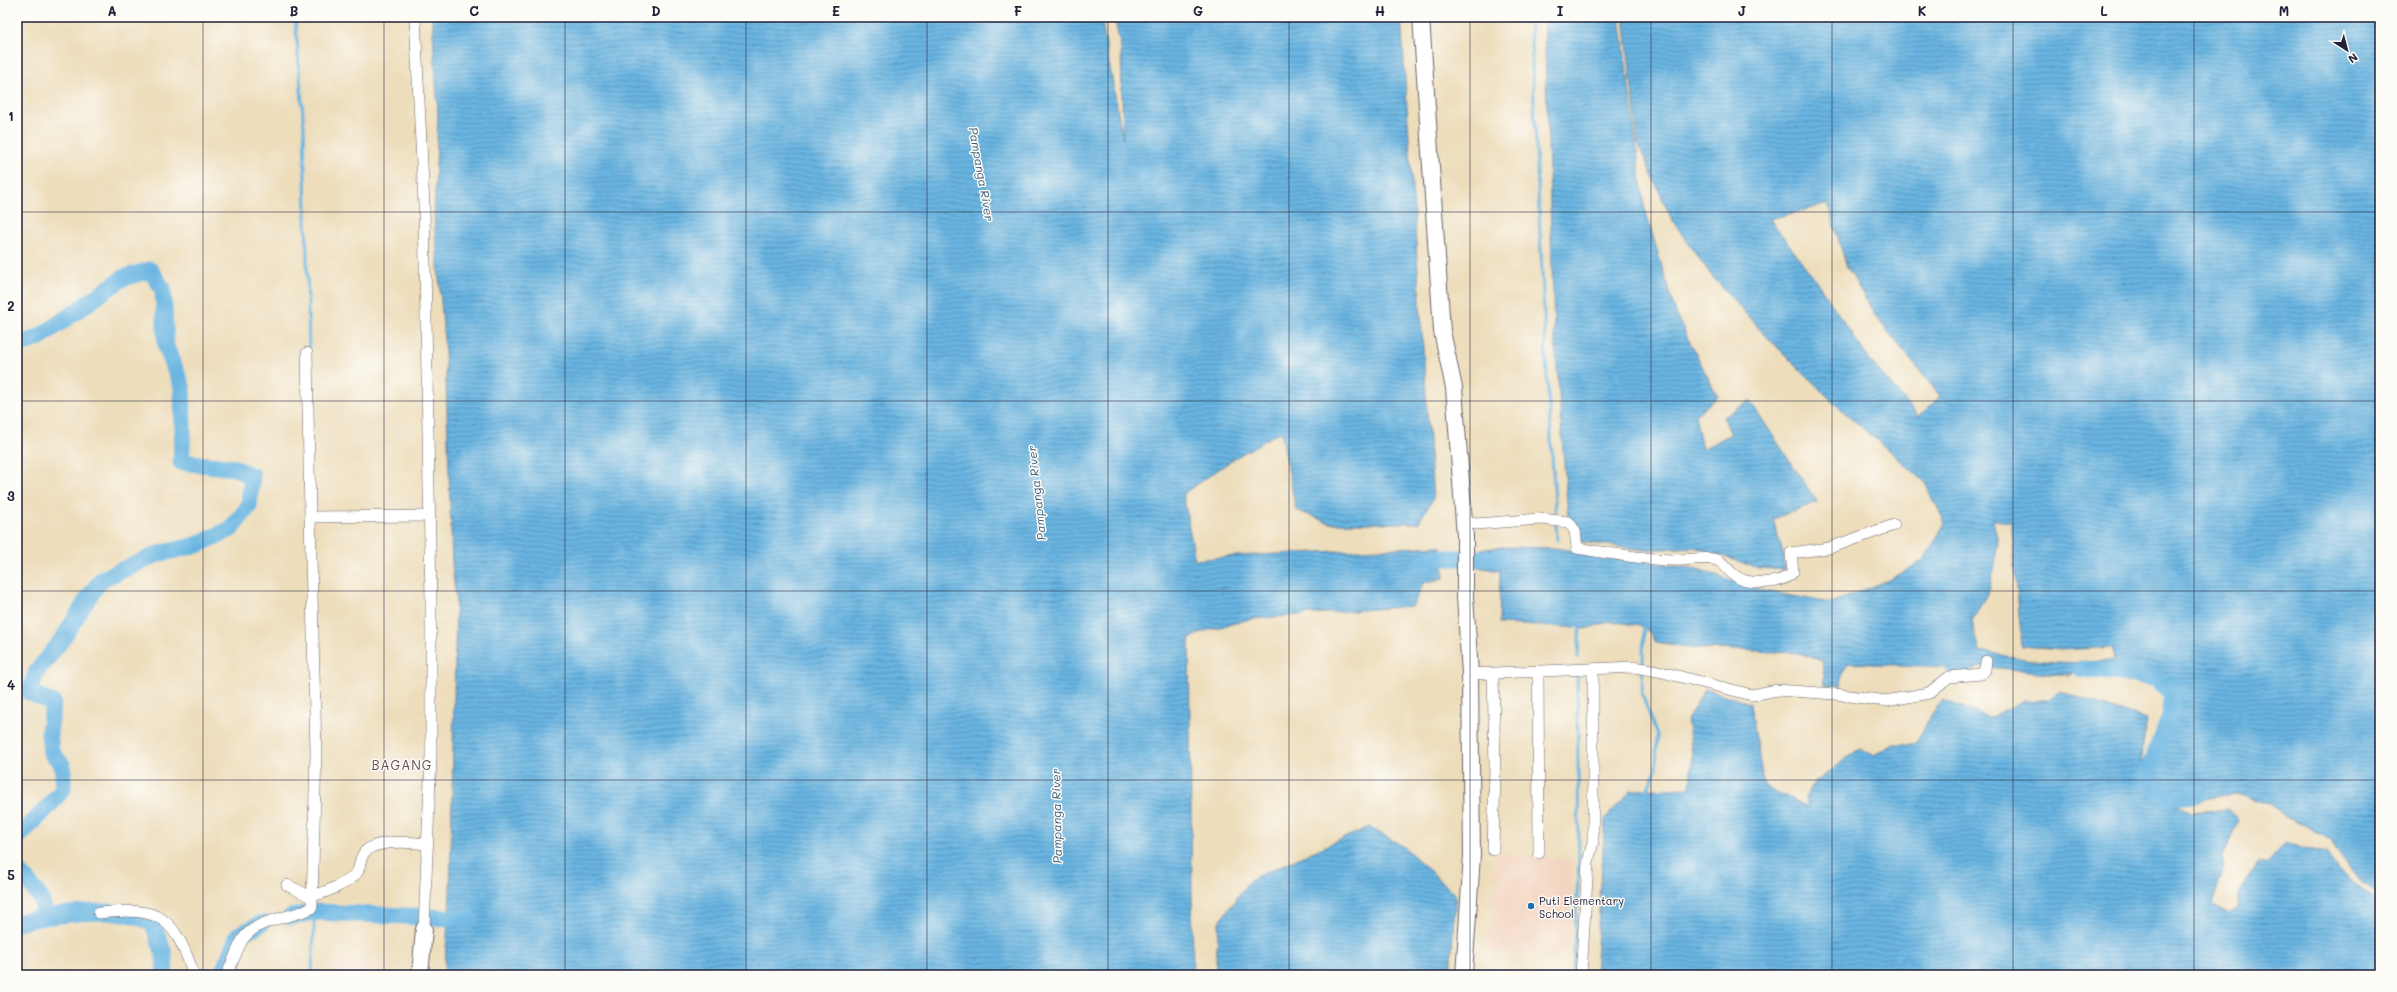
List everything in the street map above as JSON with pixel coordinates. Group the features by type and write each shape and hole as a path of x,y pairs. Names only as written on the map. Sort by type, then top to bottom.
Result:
{"street":[{"path":"415,17 424,198 431,755 425,911 420,975"},
{"path":"1421,17 1442,331 1454,388 1465,528 1465,596 1470,674 1472,855 1464,975"},
{"path":"226,975 249,932 259,925 310,909 312,896 316,750 316,517 307,353"},
{"path":"316,517 429,516"},
{"path":"1465,528 1476,524 1550,520 1569,522 1575,531 1577,548 1672,560 1713,559 1723,562 1735,576 1745,580 1776,583 1788,578 1793,572 1791,553 1829,548 1894,525"},
{"path":"1470,674 1634,667 1658,671 1752,695 1777,690 1835,694 1886,701 1929,693 1944,679 1981,674 1986,665"},
{"path":"1581,975 1588,862 1593,842 1594,669"},
{"path":"1538,671 1539,853"},
{"path":"1493,674 1495,768 1493,850"},
{"path":"287,885 312,896 326,892 354,876 364,853 373,848 402,841 427,844"},
{"path":"99,913 140,911 158,916 165,920 179,940 194,975"}],"shaded area":[{"name":"Puti Elementary School","path":"1497,853 1574,860 1567,957 1488,951"},
{"path":"334,961 391,966 391,975 332,975"}],"water":[{"name":"Pampanga River","path":"432,17 1101,17 1123,140 1121,48 1114,17 1401,17 1433,499 1418,523 1330,523 1296,510 1281,431 1235,458 1183,494 1195,560 1236,556 1441,546 1444,578 1423,583 1413,606 1250,619 1201,632 1189,640 1193,975 444,975 450,896 456,602 452,563 445,351 434,216 438,114"},
{"path":"1544,17 1620,17 1644,206 1677,317 1718,397 1695,415 1702,449 1731,434 1723,417 1750,401 1817,502 1773,519 1783,553 1785,570 1759,568 1694,547 1645,550 1582,542 1580,527 1568,517 1554,327"},
{"path":"1624,17 2380,17 2380,897 2359,881 2329,839 2285,816 2270,804 2236,794 2195,800 2160,794 2147,772 2170,725 2178,694 2162,678 2151,674 2100,669 2087,670 2068,675 1979,666 1964,675 1950,675 1943,667 1849,663 1843,671 1841,686 1825,685 1822,661 1799,653 1693,648 1656,642 1645,627 1612,621 1588,628 1499,624 1500,571 1478,567 1479,550 1501,547 1555,548 1697,569 1765,591 1831,603 1889,580 1924,560 1945,523 1925,482 1835,404 1764,334 1711,275 1672,220 1638,144","holes":["1828,204 1846,265 1876,317 1940,396 1919,417 1870,361 1819,285 1770,219","1993,520 2011,522 2022,647 2061,650 2112,647 2114,659 2063,662 2030,660 1980,651 1972,621 1990,588 1998,542"]},
{"path":"1705,689 1750,703 1764,786 1808,807 1806,797 1811,786 1860,748 1875,756 1892,744 1915,744 1933,712 1943,700 1988,717 2010,709 2023,700 2049,701 2058,692 2077,696 2147,720 2141,757 2148,791 2191,812 2229,809 2238,821 2222,857 2224,867 2212,905 2230,914 2239,907 2239,893 2257,864 2268,863 2285,843 2326,853 2349,880 2380,904 2380,975 1595,975 1605,819 1631,790 1690,788 1692,751 1687,720"},
{"path":"1369,827 1403,846 1456,895 1450,975 1215,975 1219,922 1251,879"}],"waterway":[{"path":"295,17 304,127 309,351"},
{"path":"1530,17 1546,360 1556,518"},
{"path":"17,346 40,337 123,278 150,270 163,289 166,347 182,386 183,430 181,462 235,468 252,476 249,506 231,529 197,545 158,554 102,579 90,595 62,640 37,671 29,692 53,703 49,733 51,752 63,766 63,789 49,806 17,838"},
{"path":"1556,524 1557,540"},
{"path":"1421,564 1434,558 1501,558"},
{"path":"1644,624 1642,694 1657,736 1656,770 1646,792"},
{"path":"1578,657 1580,625"},
{"path":"2081,669 2134,674 2156,679 2173,693 2170,717 2146,775 2156,790 2162,794 2175,797 2200,794"},
{"path":"1573,975 1579,857 1577,671"},
{"path":"2156,679 2163,675"},
{"path":"17,691 29,692"},
{"path":"17,868 41,898 45,916"},
{"path":"312,975 315,907"},
{"path":"17,923 43,917 91,912 121,913 138,916 153,924 164,954 165,975"},
{"path":"291,917 315,912 470,919"},
{"path":"222,975 238,935 262,923"}],"place":[{"name":"Puti Elementary School","path":"1531,906"}],"district":[{"name":"BAGANG","path":"402,764"}]}
